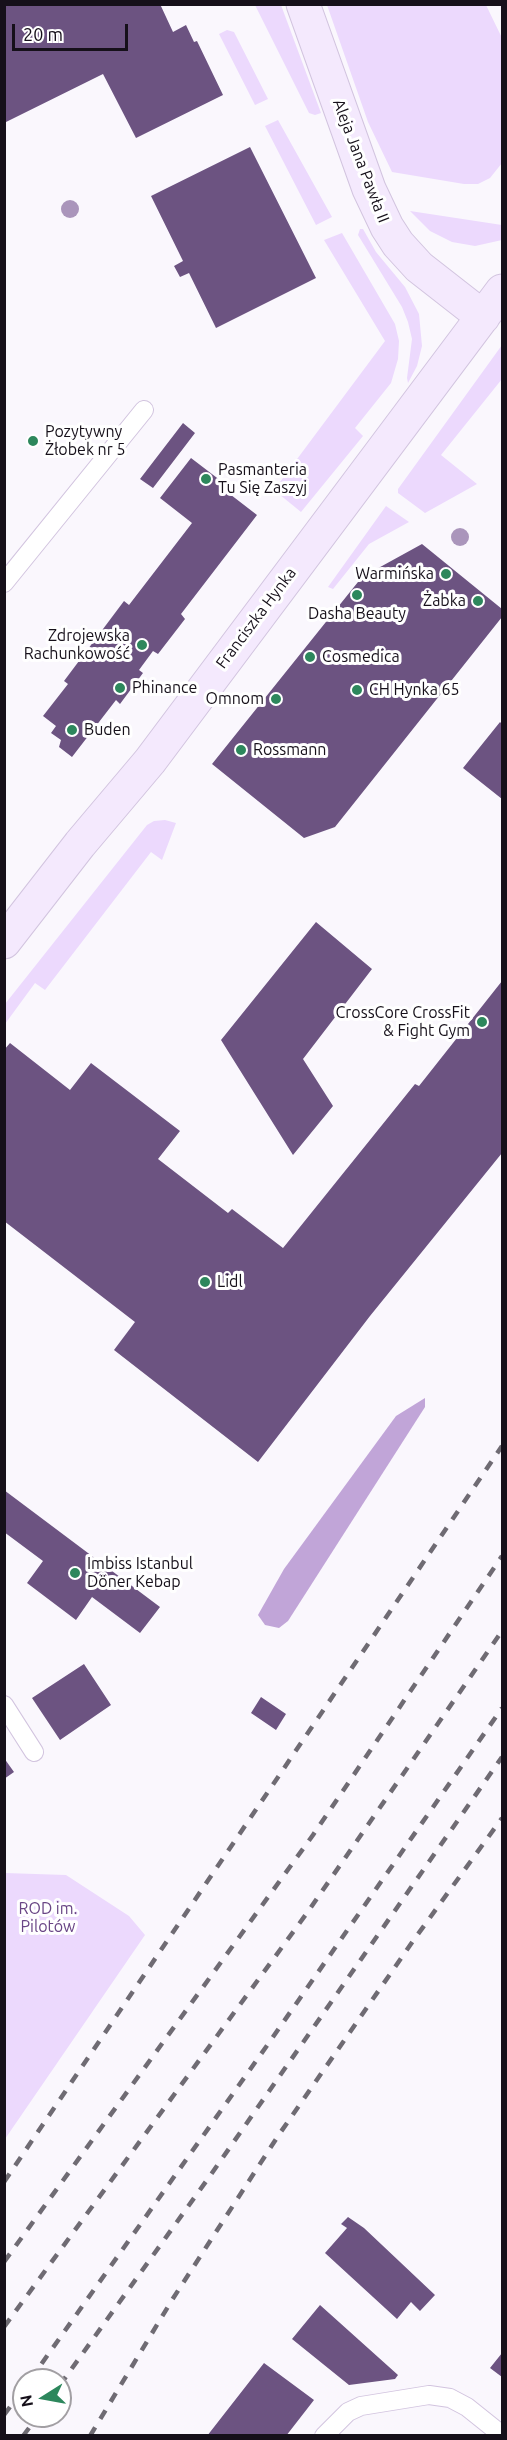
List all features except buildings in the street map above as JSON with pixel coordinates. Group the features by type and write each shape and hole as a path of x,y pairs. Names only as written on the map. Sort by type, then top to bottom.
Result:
{"street":[{"name":"Aleja Jana Pawła II","path":"303,4 369,189 387,227 398,244 419,267 483,317"},
{"name":"Franciszka Hynka","path":"4,942 80,844 150,761 502,291"}],"lane":[{"path":"4,583 144,410"},
{"path":"4,1705 34,1752"},
{"path":"324,2436 348,2412 361,2406 429,2395 450,2398 467,2407 502,2435"}],"green space":[{"path":"255,5 281,5 321,113 315,115 309,113"},
{"path":"327,5 486,5 502,38 502,163 490,178 478,184 464,184 392,172 368,122"},
{"path":"227,30 234,32 268,99 255,105 219,34"},
{"path":"278,120 332,217 316,225 265,126"},
{"path":"410,211 502,225 502,240 475,246 452,242 430,231"},
{"path":"360,229 363,229 376,252 405,287 419,314 422,346 417,366 408,383 412,339 408,322 402,307 358,235"},
{"path":"342,233 395,324 399,341 398,359 391,383 355,428 363,436 301,512 274,490 385,341 324,240"},
{"path":"502,345 502,379 441,455 477,484 425,513 398,493 398,489"},
{"path":"386,506 409,522 369,544 333,589 328,587"},
{"path":"165,820 176,823 162,860 151,852 45,990 35,983 5,1024 5,1004 147,825 154,821"},
{"name":"ROD im. Pilotów","path":"5,1873 66,1875 129,1916 145,1935 5,2139"}],"shaded area":[{"path":"425,1398 425,1407 288,1621 279,1628 265,1625 258,1615 284,1569 396,1416"}],"railway":[{"path":"4,2182 502,1446"},
{"path":"4,2262 313,1835 502,1556"},
{"path":"4,2327 307,1913 502,1631"},
{"path":"39,2368 502,1708"},
{"path":"72,2368 212,2173 502,1757"},
{"path":"90,2436 172,2300 278,2136 413,1941 502,1818"},
{"path":"4,2415 12,2404"},
{"path":"23,2436 29,2428"}],"place":[{"name":"Pozytywny Żłobek nr 5","path":"33,441"},
{"name":"Pasmanteria Tu Się Zaszyj","path":"206,479"},
{"name":"Warmińska","path":"446,574"},
{"name":"Dasha Beauty","path":"357,595"},
{"name":"Żabka","path":"478,601"},
{"name":"Zdrojewska Rachunkowość","path":"142,645"},
{"name":"Cosmedica","path":"310,657"},
{"name":"Phinance","path":"120,688"},
{"name":"CH Hynka 65","path":"357,690"},
{"name":"Omnom","path":"276,699"},
{"name":"Buden","path":"72,730"},
{"name":"Rossmann","path":"241,750"},
{"name":"CrossCore CrossFit & Fight Gym","path":"482,1022"},
{"name":"Lidl","path":"205,1282"},
{"name":"Imbiss Istanbul Döner Kebap","path":"75,1573"}]}
